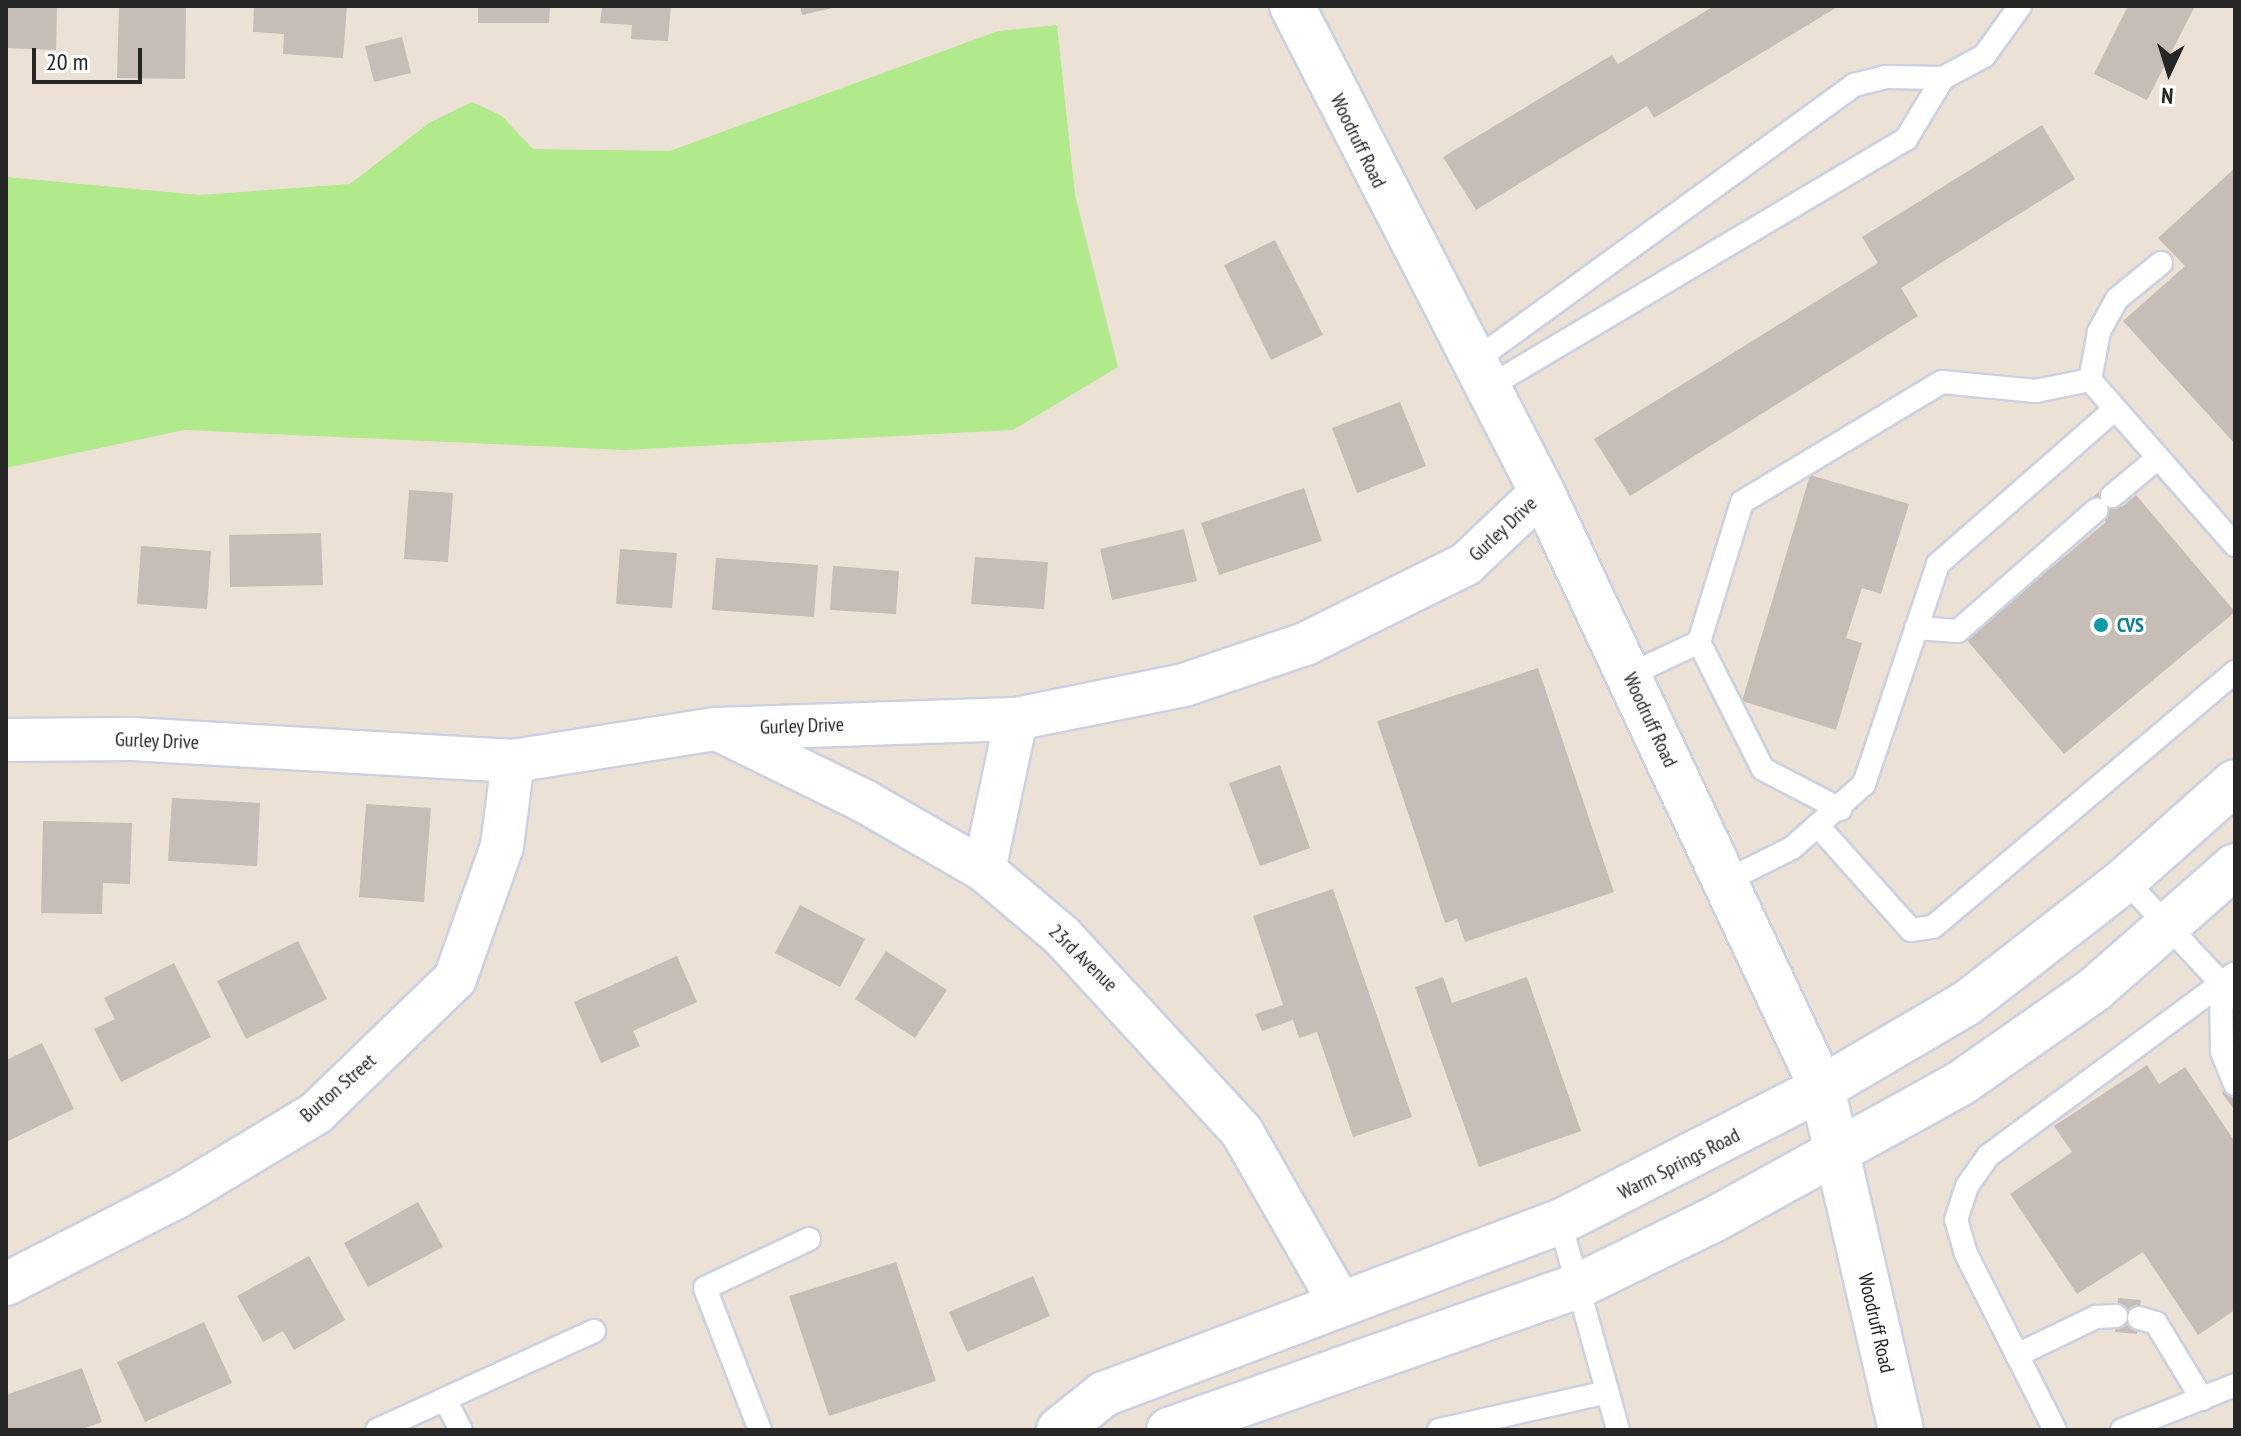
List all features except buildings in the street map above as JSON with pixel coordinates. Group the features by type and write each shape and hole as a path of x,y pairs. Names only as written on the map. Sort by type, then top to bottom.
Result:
{"main road":[{"name":"Woodruff Road","path":"1302,24 1542,492 1822,1088 1901,1430"},
{"name":"Warm Springs Road","path":"1059,1430 1104,1394 1560,1222 1822,1088 1967,1003 2125,880 2235,782"},
{"path":"1169,1430 1578,1286 1961,1083 2095,989 2235,866"}],"street":[{"name":"Gurley Drive","path":"6,740 132,739 513,761 716,729 1016,719 1184,685 1305,644 1466,564 1542,492"},
{"path":"984,870 1016,719"},
{"name":"23rd Avenue","path":"716,729 864,801 984,870 1129,1002 1242,1132 1341,1305"},
{"name":"Burton Street","path":"6,1284 177,1197 316,1113 455,979 502,846 513,761"}],"lane":[{"path":"1480,375 1854,85 1885,77 1943,78 1984,56 2020,6"},
{"path":"1480,375 1906,139 1943,78"},
{"path":"2090,380 2099,332 2117,299 2161,263"},
{"path":"2090,380 2235,545"},
{"path":"1840,809 1763,769 1699,642 1742,502 1942,382 2036,391 2090,380"},
{"path":"1726,881 1819,827 1864,784 1938,564 2115,409"},
{"path":"1916,628 1958,631 2158,458"},
{"path":"1629,675 1699,642"},
{"path":"1819,827 1911,930 1933,927 2235,672"},
{"path":"2125,880 2168,927 2230,986"},
{"path":"2230,986 2222,1052 2235,1084"},
{"path":"2055,1430 1966,1254 1956,1220 1967,1186 1988,1156 2230,986"},
{"path":"1560,1222 1618,1430"},
{"path":"760,1430 705,1288 809,1239"},
{"path":"2017,1355 2096,1317 2128,1317 2156,1323 2202,1399"},
{"path":"377,1430 594,1331"},
{"path":"2122,1430 2235,1385"},
{"path":"1439,1430 1608,1392"},
{"path":"445,1399 461,1430"}],"green space":[{"path":"1057,25 1075,195 1118,367 1013,430 625,450 184,430 6,468 6,177 200,195 350,184 429,123 472,102 502,116 533,149 670,151 998,31"}],"place":[{"name":"CVS","path":"2101,625"}]}
